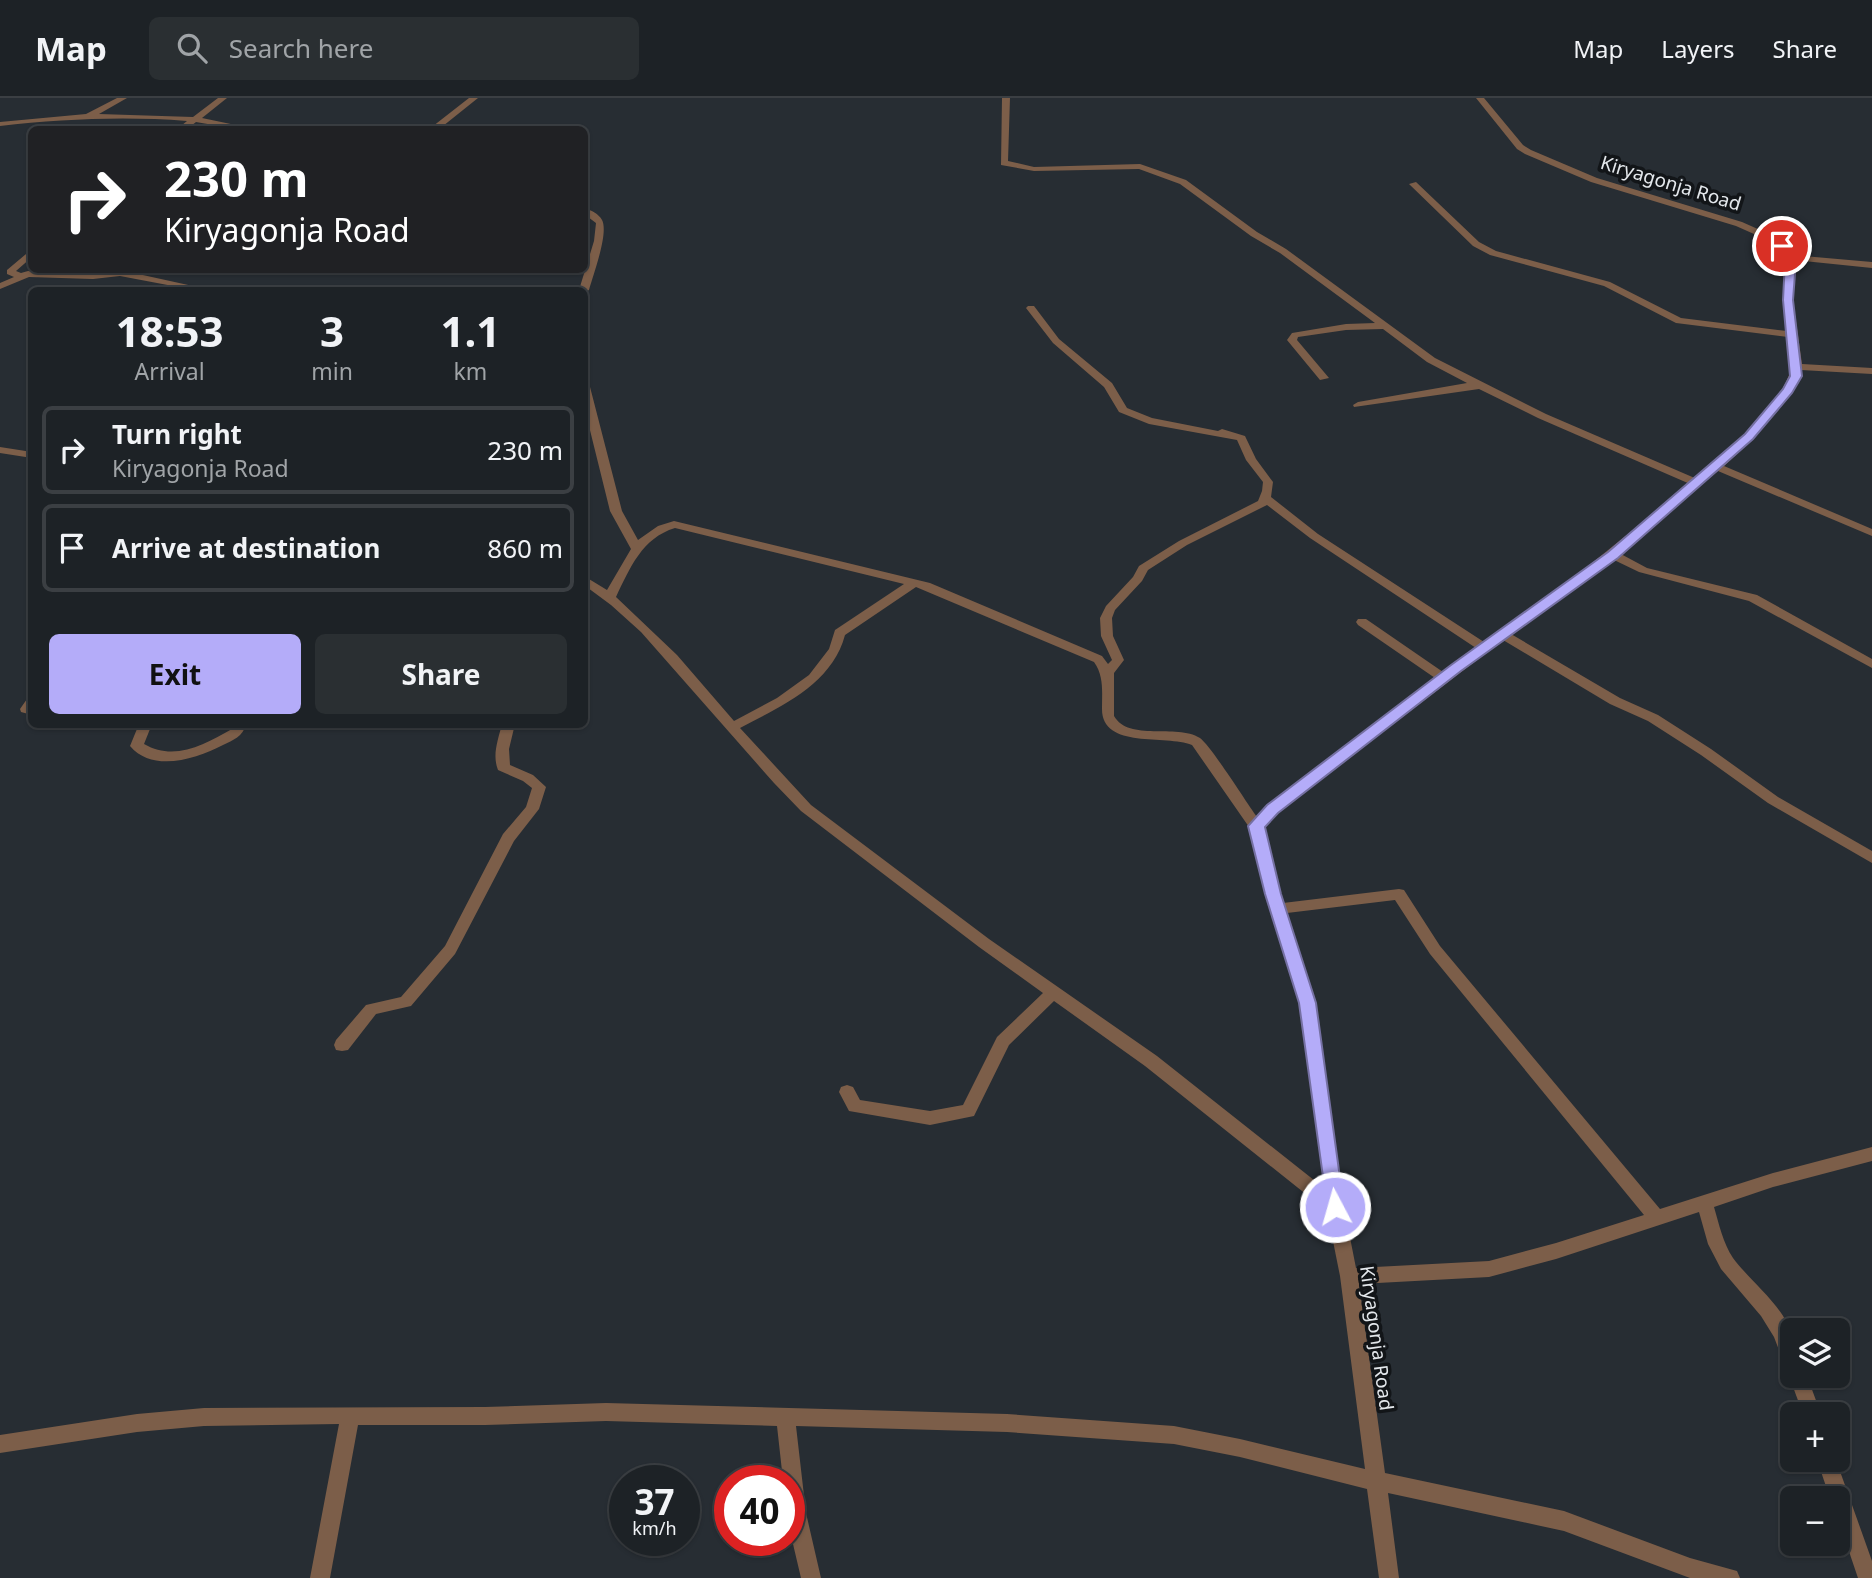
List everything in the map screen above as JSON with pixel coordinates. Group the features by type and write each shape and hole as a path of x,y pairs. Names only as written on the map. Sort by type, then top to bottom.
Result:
{"street":[{"path":"89,120 122,98"},
{"path":"184,126 222,98"},
{"path":"436,126 474,98"},
{"path":"1006,98 1004,163 1034,169 1140,166 1183,182 1439,364 1542,416 1697,482"},
{"name":"Kiryagonja Road","path":"1480,98 1520,147 1528,152 1594,180 1761,232 1782,246 1789,257"},
{"path":"1,120 191,119 239,126"},
{"path":"1413,184 1476,244 1493,253 1607,284 1679,321 1791,334"},
{"path":"585,287 600,231 597,218 588,212"},
{"path":"22,277 10,272 28,256"},
{"path":"610,596 636,548 654,530 663,526 685,525 926,586 1098,659 1108,672 1108,716 1113,725 1118,729 1186,738 1197,742 1256,826 1273,809 1444,678 1613,555 1749,436 1792,383 1797,367 1788,300 1789,257 1872,265"},
{"path":"0,286 35,274 93,276 120,273 191,287"},
{"path":"1031,308 1056,341 1108,385 1124,410 1149,421 1241,438"},
{"path":"1324,378 1292,340 1295,335 1346,327 1384,326"},
{"path":"1797,367 1872,371"},
{"path":"1358,405 1441,389 1481,386"},
{"path":"588,399 616,511 636,548"},
{"path":"1108,672 1118,660 1107,636 1106,618 1110,609 1138,579 1143,568 1183,542 1263,503 1266,499 1268,482 1251,460 1241,438 1222,432"},
{"path":"0,450 28,454"},
{"path":"1716,466 1872,533"},
{"path":"1266,499 1314,536 1485,648"},
{"path":"1613,555 1643,570 1754,598 1872,664"},
{"path":"588,584 610,596 678,664 784,788 806,808 1171,1077 1335,1207"},
{"path":"733,727 795,693 829,660 839,644 839,633 911,584"},
{"path":"1362,622 1444,678"},
{"path":"1503,635 1615,701 1653,718 1773,800 1872,858"},
{"path":"144,728 137,746 159,758 181,757 212,746 239,728"},
{"path":"342,1045 370,1009 406,1002 450,950 508,838 532,809 539,787 528,778 503,767 502,749 508,728"},
{"name":"Kiryagonja Road","path":"1256,826 1278,909 1308,1003 1335,1207 1349,1276 1389,1578"},
{"path":"1278,909 1399,894 1435,950 1658,1219"},
{"path":"847,1092 855,1106 930,1118 968,1111 1003,1041 1054,992"},
{"path":"1349,1276 1489,1269 1705,1205 1773,1181 1872,1154"},
{"path":"1705,1205 1717,1244 1727,1264 1767,1310 1780,1330"},
{"path":"0,1444 124,1424 204,1417 485,1416 606,1412 1007,1423 1174,1435 1564,1521 1690,1568 1730,1578"},
{"path":"320,1578 350,1416"},
{"path":"785,1417 796,1513 811,1578"},
{"path":"1831,1472 1868,1578"}],"route":[{"path":"1335,1207 1308,1003 1273,894 1256,826 1273,809 1456,668 1613,555 1749,436 1778,403 1796,376 1788,300 1790,261 1782,246"}]}
